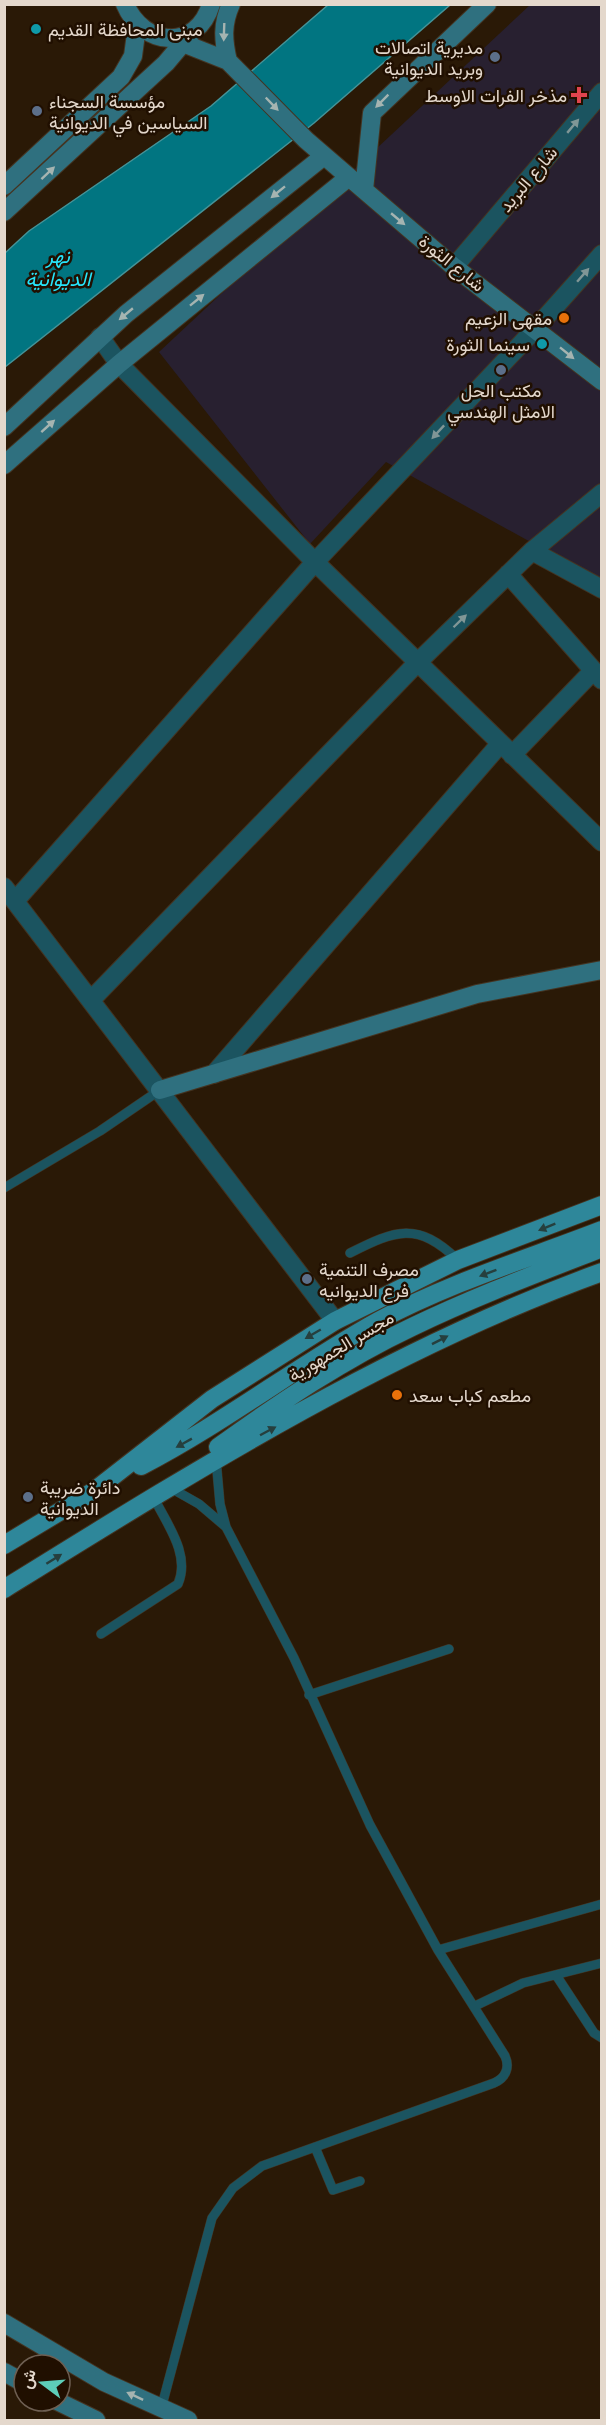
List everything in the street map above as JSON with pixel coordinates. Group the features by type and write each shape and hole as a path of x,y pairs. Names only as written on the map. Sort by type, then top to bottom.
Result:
{"main road":[{"path":"125,4 137,26 158,38 182,37 232,65"},
{"path":"4,212 166,63 182,37 205,18 211,4"},
{"path":"231,4 223,36 232,65"},
{"path":"364,190 372,112 487,4"},
{"path":"4,186 121,77 133,56 137,26"},
{"path":"166,63 207,58 232,65"},
{"name":"شارع الثورة","path":"232,65 324,156 454,267 602,381"},
{"path":"4,427 100,337 324,156"},
{"path":"4,465 119,364 349,177"},
{"path":"159,1090 477,994 602,970"},
{"path":"4,1545 94,1491 212,1399 335,1321 458,1260 602,1205"},
{"name":"مجسر الجمهورية","path":"156,1495 256,1408 386,1317 475,1278 602,1230"},
{"name":"مجسر الجمهورية","path":"94,1491 215,1426 256,1408 411,1327 526,1276 602,1248"},
{"path":"4,1590 216,1459 352,1384 476,1322 540,1294 602,1272"},
{"path":"4,2323 104,2382 188,2421"},
{"path":"72,2409 96,2421"}],"street":[{"name":"شارع البريد","path":"454,267 602,92"},
{"path":"335,1321 10,894 602,254"},
{"path":"100,337 119,364 315,562 602,842"},
{"path":"91,1000 418,662 532,551 602,493"},
{"path":"532,551 602,589"},
{"path":"214,1074 506,749 597,676 508,574"}],"lane":[{"path":"4,1188 100,1131 159,1090"},
{"path":"350,1253 386,1235 408,1232 439,1242 458,1260"},
{"path":"161,2409 205,2235 217,2210 233,2188 262,2166 499,2080 506,2072 507,2061 475,2006 438,1950 370,1824 294,1658 226,1527 220,1504 216,1459"},
{"path":"156,1495 199,1504 226,1527"},
{"path":"101,1634 178,1584 184,1571 181,1553 156,1495"},
{"path":"309,1695 449,1649"},
{"path":"438,1950 602,1904"},
{"path":"475,2006 523,1983 602,1963"},
{"path":"556,1975 594,2033 602,2038"},
{"path":"315,2147 333,2190 360,2181"}],"shaded area":[{"path":"530,5 601,5 601,581 386,462 310,544 159,352"}],"water":[{"name":"نهر الديوانية","path":"328,5 450,5 314,123 5,367 5,253 29,231 211,106"}],"place":[{"name":"مبنى المحافظة القديم","path":"36,29"},
{"name":"مديرية اتصالات وبريد الديوانية","path":"495,57"},
{"name":"مذخر الفرات الاوسط","path":"579,95"},
{"name":"مؤسسة السجناء السياسين في الديوانية","path":"37,111"},
{"name":"مقهى الزعيم","path":"564,318"},
{"name":"سينما الثورة","path":"542,344"},
{"name":"مكتب الحل الامثل الهندسي","path":"501,370"},
{"name":"مصرف التنمية فرع الديوانيه","path":"307,1279"},
{"name":"مطعم كباب سعد","path":"397,1395"},
{"name":"دائرة ضريبة الديوانية","path":"28,1497"}]}
